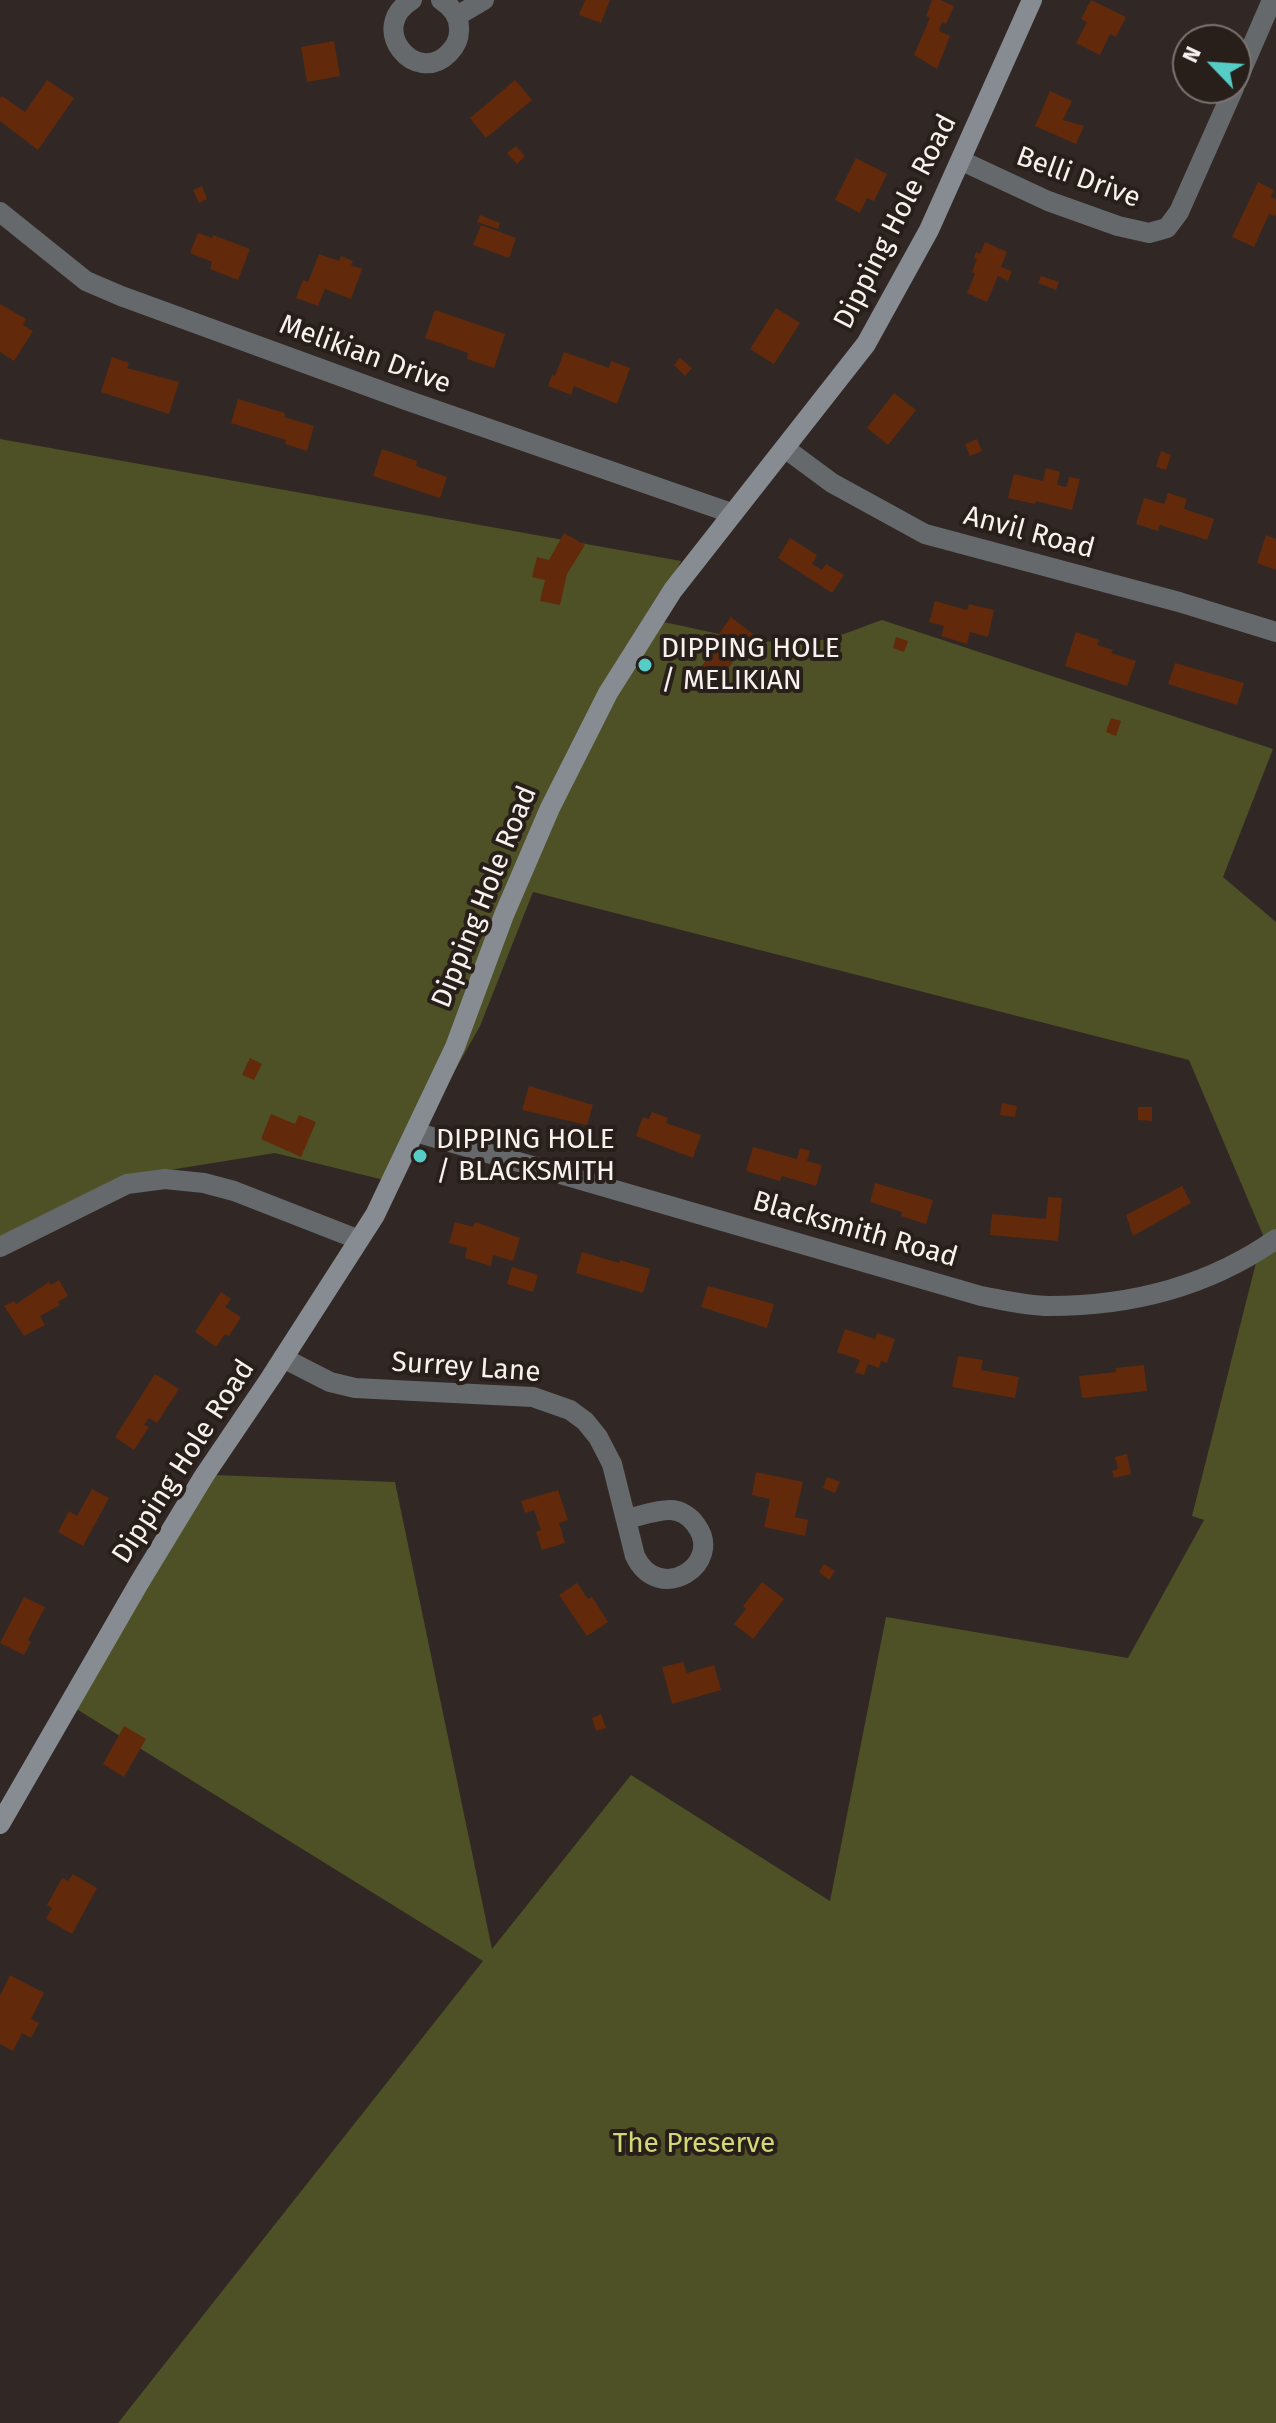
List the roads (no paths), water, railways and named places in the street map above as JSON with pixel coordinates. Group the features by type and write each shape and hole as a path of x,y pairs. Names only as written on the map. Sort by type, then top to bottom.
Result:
{"main road":[{"name":"Dipping Hole Road","path":"0,1824 204,1476 375,1215 455,1047 504,915 576,752 673,590 866,344 929,230 1032,0"}],"street":[{"path":"412,0 396,15 393,34 401,51 416,61 435,62 451,52 459,35 457,16 441,0"},
{"path":"457,16 484,0"},
{"name":"Belli Drive","path":"1252,46 1272,0"},
{"name":"Belli Drive","path":"962,161 1048,201 1118,226 1149,233 1167,228 1179,212 1227,104"},
{"name":"Melikian Drive","path":"0,212 86,281 121,296 406,400 731,513"},
{"name":"Anvil Road","path":"786,449 832,483 925,534 1179,602 1276,632"},
{"name":"Blacksmith Road","path":"415,1132 981,1296 1046,1306 1139,1297 1189,1285 1253,1255 1276,1239"},
{"path":"0,1247 127,1184 165,1179 204,1183 234,1191 357,1239"},
{"name":"Surrey Lane","path":"283,1358 330,1382 355,1388 533,1397 570,1410 585,1421 598,1437 612,1464 627,1519"}],"place":[{"name":"DIPPING HOLE / MELIKIAN","path":"645,665"},
{"name":"DIPPING HOLE / BLACKSMITH","path":"420,1156"}],"park label":[{"name":"The Preserve","path":"694,2144"}]}
